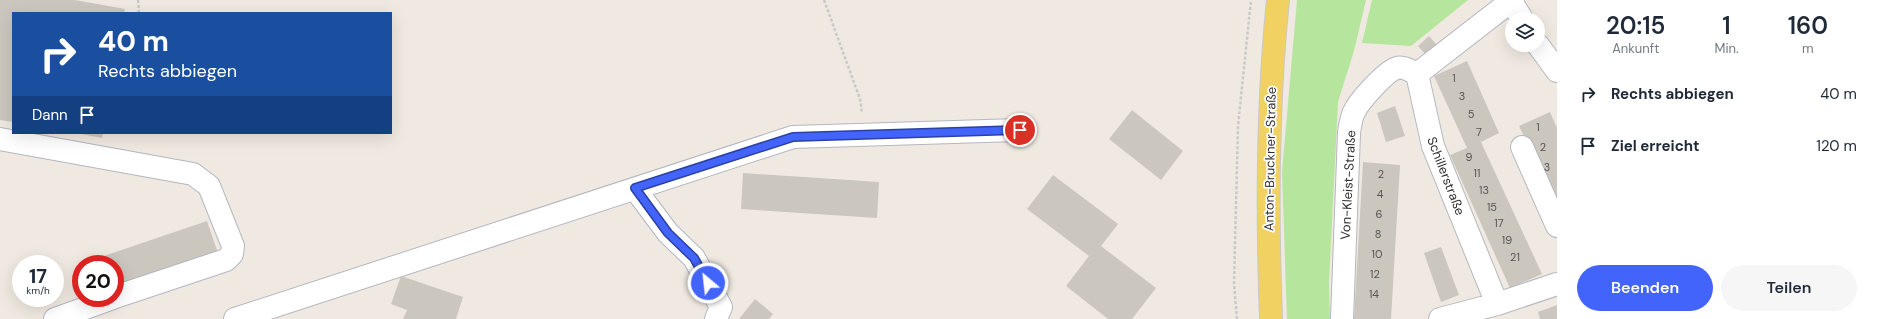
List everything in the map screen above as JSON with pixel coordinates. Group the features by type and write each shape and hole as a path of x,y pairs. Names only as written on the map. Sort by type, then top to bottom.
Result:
{"main road":[{"name":"Anton-Bruckner-Straße","path":"1271,319 1269,146 1272,52 1278,0"}],"street":[{"path":"1417,74 1515,7"},
{"path":"1543,52 1557,71"},
{"name":"Von-Kleist-Straße","path":"1342,319 1349,133 1354,111 1363,98 1391,70 1398,67 1410,70 1417,74"},
{"name":"Schillerstraße","path":"1417,74 1433,146 1501,303"},
{"path":"235,319 793,137 1020,130"},
{"path":"0,139 193,174 209,186 233,246 232,254 226,260 124,295"},
{"path":"1522,147 1557,226"},
{"path":"635,188 668,233 694,258 721,308 716,319"},
{"path":"1440,319 1501,303 1557,284"},
{"path":"55,319 89,307"}],"path":[{"path":"138,0 139,12"},
{"path":"824,0 860,99 863,118"},
{"path":"1237,319 1234,284 1238,126 1252,0"}],"green space":[{"path":"1297,0 1366,0 1354,51 1338,102 1329,282 1330,319 1287,319 1282,172"},
{"path":"1372,0 1468,0 1411,46 1362,43"}],"building":[{"path":"0,0 75,0 125,9 124,12 12,12 12,122 0,120"},
{"path":"1429,36 1437,45 1426,55 1418,46"},
{"path":"1467,61 1499,133 1481,142 1542,274 1510,288 1450,155 1467,148 1434,76"},
{"path":"1395,106 1405,136 1386,142 1377,113"},
{"path":"1132,110 1183,151 1161,180 1109,139"},
{"path":"1550,112 1557,128 1557,208 1519,126"},
{"path":"81,134 103,134 102,138"},
{"path":"1363,162 1400,165 1391,319 1354,319"},
{"path":"743,173 879,182 877,218 741,209"},
{"path":"1053,175 1118,224 1101,246 1156,288 1132,319 1108,319 1066,286 1089,256 1027,209"},
{"path":"207,221 218,253 124,284 124,255 107,255"},
{"path":"1441,247 1459,295 1441,302 1424,253"},
{"path":"401,276 463,297 456,319 403,319 407,310 391,304"},
{"path":"755,299 773,314 769,319 739,319"},
{"path":"1557,305 1557,319 1540,319 1538,312"}],"route":[{"path":"708,283 694,258 668,233 635,188 793,137 865,136 1020,130"}]}
